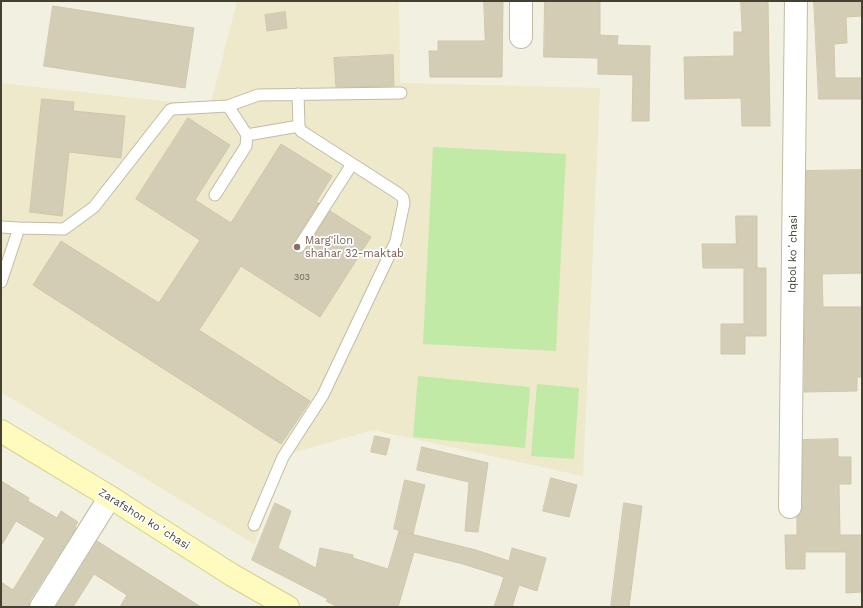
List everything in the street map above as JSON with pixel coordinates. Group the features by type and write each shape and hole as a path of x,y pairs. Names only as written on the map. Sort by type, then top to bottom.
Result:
{"main road":[{"name":"Zarafshon koʻchasi","path":"1,431 110,497 232,576 288,607"}],"street":[{"path":"521,1 521,37"},
{"name":"Iqbol koʻchasi","path":"790,507 796,1"},
{"path":"41,607 110,497"}],"lane":[{"path":"1,227 64,229 94,208 170,110 228,106 258,94 401,93"},
{"path":"254,525 284,456 323,395 396,241 404,203 403,198 399,194 301,131 299,126 298,94"},
{"path":"215,195 246,146 247,136 228,106"},
{"path":"247,136 299,126"},
{"path":"298,247 352,164"},
{"path":"1,282 20,228"}],"shaded area":[{"name":"Marg'ilon shahar 32-maktab","path":"399,1 400,83 600,88 583,476 373,430 291,453 254,544 1,392 1,83 171,102 211,102 237,2"}],"green space":[{"path":"433,147 566,154 556,351 423,344"},
{"path":"418,376 530,387 525,448 413,437"},
{"path":"537,384 579,388 574,459 531,456"}],"building":[{"path":"484,1 503,1 502,77 430,77 429,51 438,51 438,41 485,41"},
{"path":"545,1 600,1 600,35 618,36 617,45 650,46 649,121 632,121 633,75 598,74 598,58 544,57"},
{"path":"741,1 768,1 770,126 742,126 741,98 685,99 684,57 734,56 734,32 742,32"},
{"path":"814,1 862,1 862,16 846,17 847,43 834,44 835,78 862,78 862,99 819,99"},
{"path":"53,6 194,28 185,88 44,66"},
{"path":"285,12 287,28 267,31 265,15"},
{"path":"393,55 394,86 336,87 334,58"},
{"path":"42,99 74,102 73,111 125,116 121,158 69,152 62,216 30,212"},
{"path":"188,118 230,145 195,200 231,223 281,144 332,176 316,202 319,203 293,243 292,247 295,253 299,254 305,251 330,211 371,237 320,317 241,266 199,330 310,401 281,444 33,285 61,241 159,303 200,240 136,199"},
{"path":"862,170 862,273 822,274 823,307 862,307 862,377 857,377 857,391 804,392 806,171"},
{"path":"736,216 757,216 757,268 766,268 766,336 745,336 745,354 721,354 721,324 744,324 744,268 703,268 702,244 736,244"},
{"path":"375,436 390,439 386,455 371,452"},
{"path":"838,439 838,457 851,457 851,484 839,484 840,535 862,535 862,592 846,593 846,552 805,552 805,569 786,569 785,535 797,535 797,517 801,513 802,507 803,440"},
{"path":"422,447 488,463 478,532 465,531 469,482 417,470"},
{"path":"551,478 577,485 569,517 543,511"},
{"path":"405,480 425,485 413,534 394,529"},
{"path":"1,481 29,498 28,501 57,518 61,511 78,522 75,527 76,528 30,600 29,607 1,607 1,582 13,590 45,538 16,521 1,546"},
{"path":"275,503 291,511 278,548 316,568 320,548 353,555 353,558 388,569 399,531 476,550 509,561 512,548 546,558 537,591 519,585 512,607 494,607 504,577 463,564 414,552 398,607 338,607 326,601 328,599 252,560"},
{"path":"624,503 642,506 629,607 611,607"},
{"path":"97,541 201,607 120,607 127,595 94,574 73,607 56,607"}],"place":[{"name":"Marg'ilon shahar 32-maktab","path":"297,247"}]}
